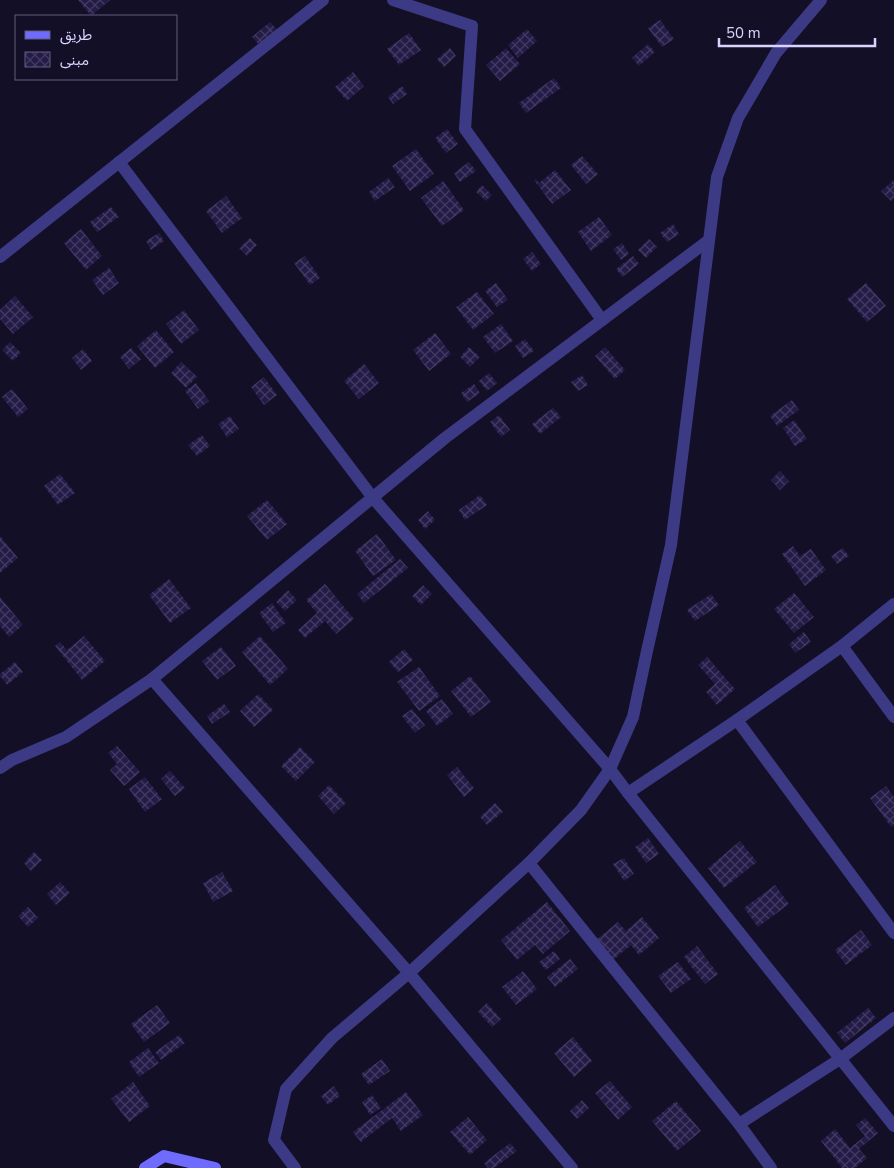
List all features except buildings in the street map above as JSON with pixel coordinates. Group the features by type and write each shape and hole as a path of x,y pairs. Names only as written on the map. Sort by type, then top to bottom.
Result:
{"street":[{"path":"0,257 323,0"},
{"path":"393,0 472,26 465,128 602,320"},
{"path":"295,1168 274,1140 286,1089 332,1038 408,973 530,863 581,810 610,769 633,717 671,544 717,177 738,118 776,53 821,0"},
{"path":"119,162 373,498 610,769 894,1126"},
{"path":"0,768 12,760 66,737 152,679 445,438 709,240"},
{"path":"628,793 737,720 842,646 894,604"},
{"path":"842,646 894,717"},
{"path":"152,679 408,973 572,1168"},
{"path":"737,720 894,933"},
{"path":"530,863 739,1124 771,1168"},
{"path":"739,1124 840,1059 894,1018"},
{"path":"146,1168 164,1156 215,1168"}]}
